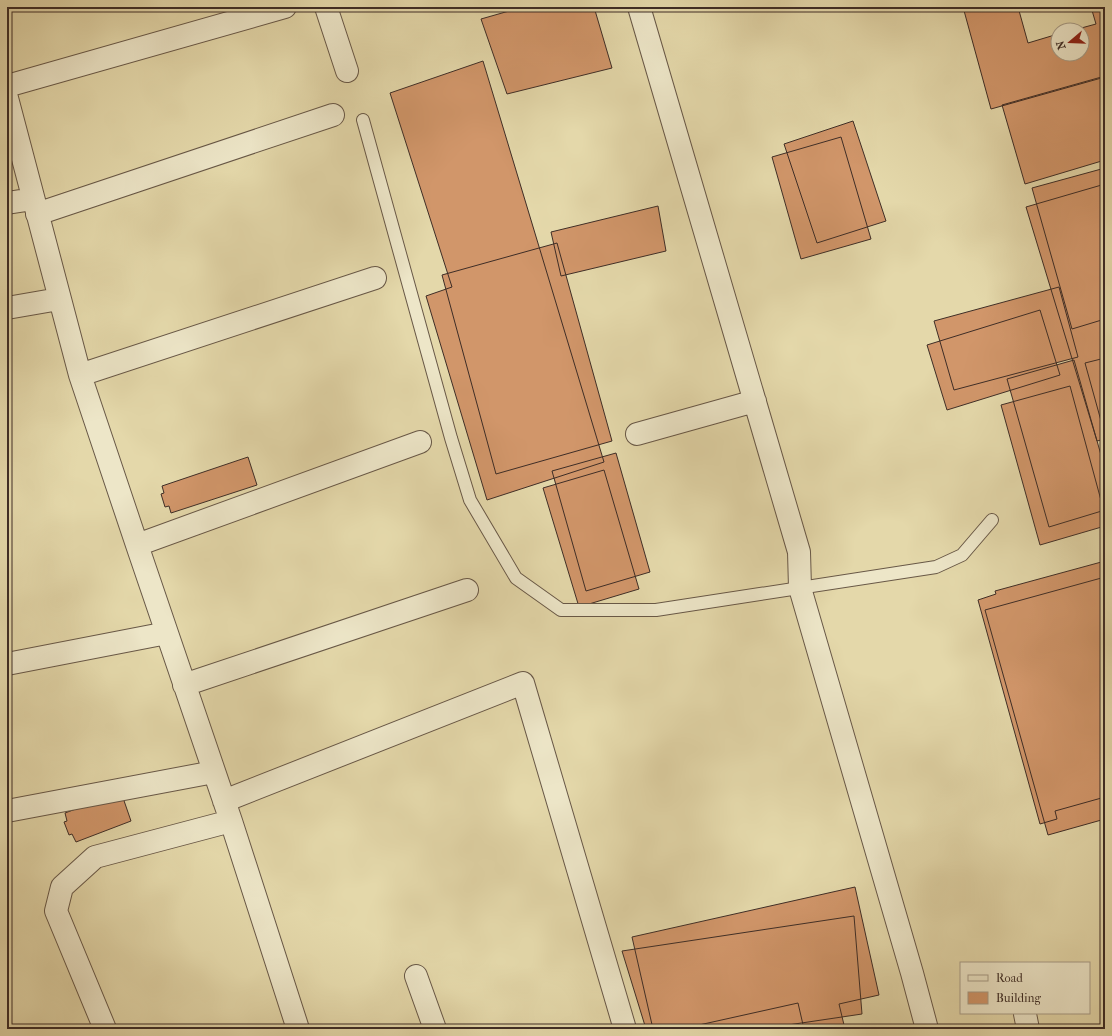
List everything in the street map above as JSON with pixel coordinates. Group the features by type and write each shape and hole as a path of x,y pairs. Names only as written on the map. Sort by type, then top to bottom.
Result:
{"street":[{"path":"7,86 286,7"},
{"path":"326,7 347,71"},
{"path":"639,7 799,552 800,588 927,1029"},
{"path":"7,98 80,375 231,821 298,1029"},
{"path":"7,203 35,206 333,115"},
{"path":"80,375 375,278"},
{"path":"7,308 59,299"},
{"path":"637,434 755,401"},
{"path":"137,546 420,442"},
{"path":"184,685 466,590"},
{"path":"7,664 167,633"},
{"path":"224,801 523,682 625,1029"},
{"path":"7,811 214,772"},
{"path":"105,1029 56,911 62,887 95,857 231,821"},
{"path":"416,976 435,1029"}],"lane":[{"path":"363,120 470,500 516,578 561,610 656,610 936,567 962,555 992,520"}],"building":[{"path":"523,7 594,7 612,68 507,94 481,19"},
{"path":"963,7 1018,7 1028,43 1050,36 1050,62 1090,62 1090,26 1096,24 1091,7 1105,7 1105,77 991,109"},
{"path":"483,61 604,462 487,500 426,296 452,287 390,93"},
{"path":"1105,76 1105,160 1025,184 1002,105"},
{"path":"853,121 886,221 817,243 784,144"},
{"path":"841,137 871,239 801,259 772,157"},
{"path":"1105,168 1105,319 1072,329 1032,188"},
{"path":"1105,184 1105,439 1097,441 1026,207"},
{"path":"658,206 666,251 561,276 551,232"},
{"path":"557,243 612,441 496,474 442,275"},
{"path":"1059,287 1078,357 954,390 934,321"},
{"path":"1040,310 1060,375 947,410 927,345"},
{"path":"1105,358 1105,428 1103,428 1085,363"},
{"path":"1074,360 1105,469 1105,510 1049,527 1007,379"},
{"path":"1070,386 1105,515 1105,526 1040,545 1001,405"},
{"path":"616,453 650,572 586,591 552,471"},
{"path":"248,457 257,485 171,513 169,506 165,507 161,494 164,493 162,486"},
{"path":"604,470 639,589 579,607 543,488"},
{"path":"1105,561 1105,797 1055,811 1057,819 1040,824 978,600 996,594 995,591"},
{"path":"1105,577 1105,819 1048,835 985,610"},
{"path":"121,792 131,821 76,842 72,834 69,835 64,822 67,821 65,813"},
{"path":"855,887 879,995 839,1004 845,1029 804,1029 798,1003 681,1029 653,1029 632,937"},
{"path":"854,916 862,1014 761,1029 646,1029 622,951"}]}
